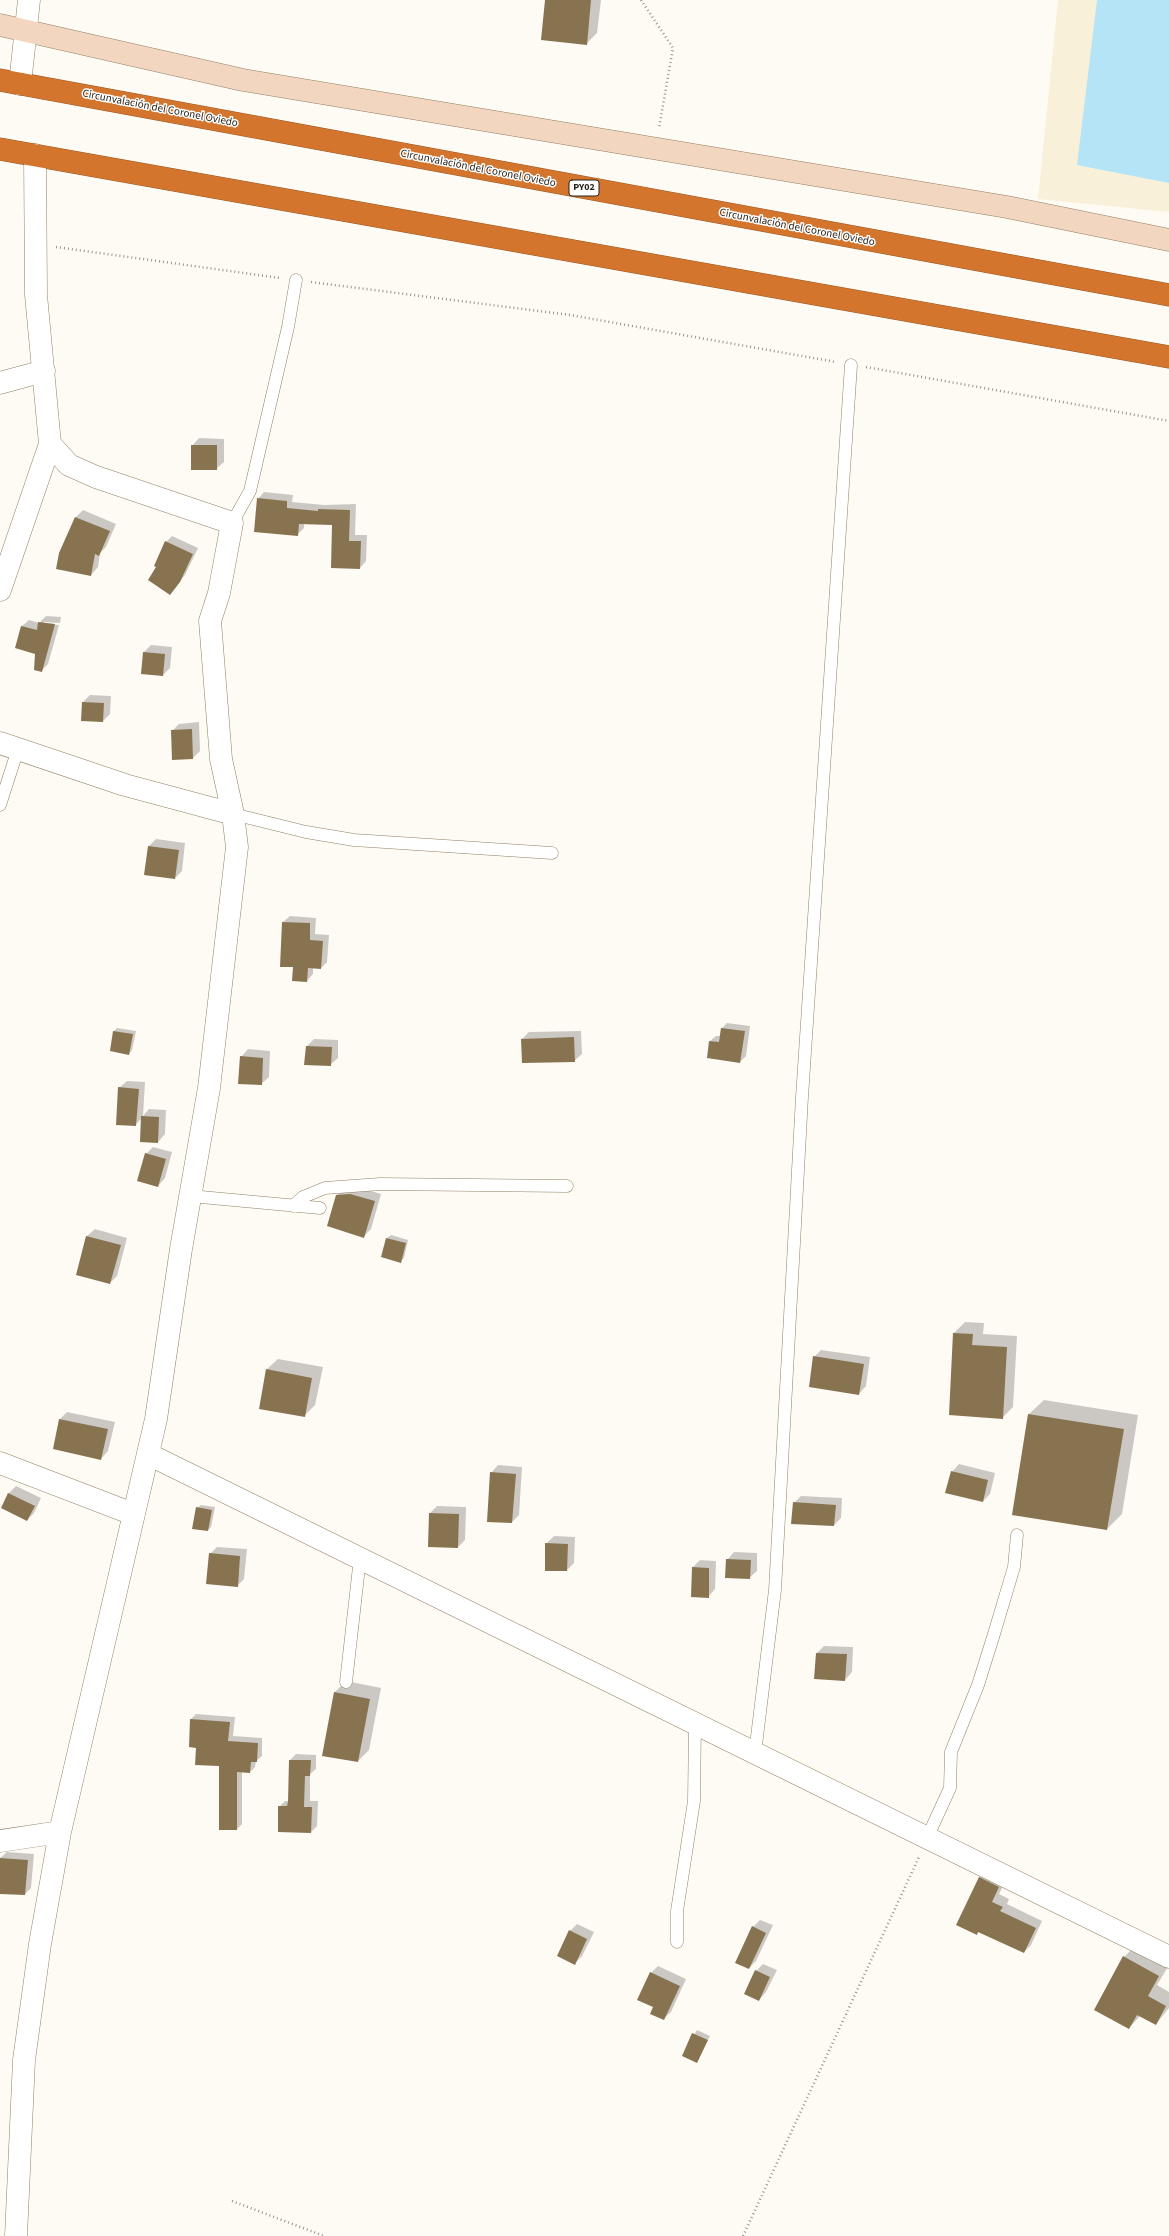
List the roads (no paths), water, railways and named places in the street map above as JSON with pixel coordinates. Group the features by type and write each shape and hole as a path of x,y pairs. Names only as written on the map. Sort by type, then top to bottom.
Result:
{"highway":[{"name":"Circunvalación del Coronel Oviedo","path":"10,82 1169,295"},
{"path":"0,149 1169,357"}],"street":[{"path":"10,82 26,30 29,0"},
{"path":"0,25 243,80 1008,207 1169,240"},
{"path":"0,590 50,444 36,295 35,155"},
{"path":"0,383 44,371"},
{"path":"16,2236 24,2060 40,1944 60,1832 156,1419 190,1196 209,1088 237,847 233,814 221,759 210,621 219,593 232,523 96,478 69,465 50,444"},
{"path":"9,746 125,785 233,814"},
{"path":"148,1454 1169,1957"},
{"path":"0,1463 133,1514"},
{"path":"0,1841 60,1832"}],"lane":[{"path":"232,523 250,491 288,327 296,280"},
{"path":"755,1753 774,1590 802,1105 851,365"},
{"path":"0,805 9,746"},
{"path":"233,814 306,832 354,840 552,853"},
{"path":"292,1206 303,1197 325,1188 380,1184 567,1186"},
{"path":"190,1196 320,1208"},
{"path":"927,1838 950,1788 951,1752 978,1685 994,1634 1014,1567 1017,1535"},
{"path":"346,1682 360,1558"},
{"path":"677,1942 677,1911 694,1801 695,1723"}],"water":[{"path":"1097,0 1169,0 1169,183 1077,165"}]}
